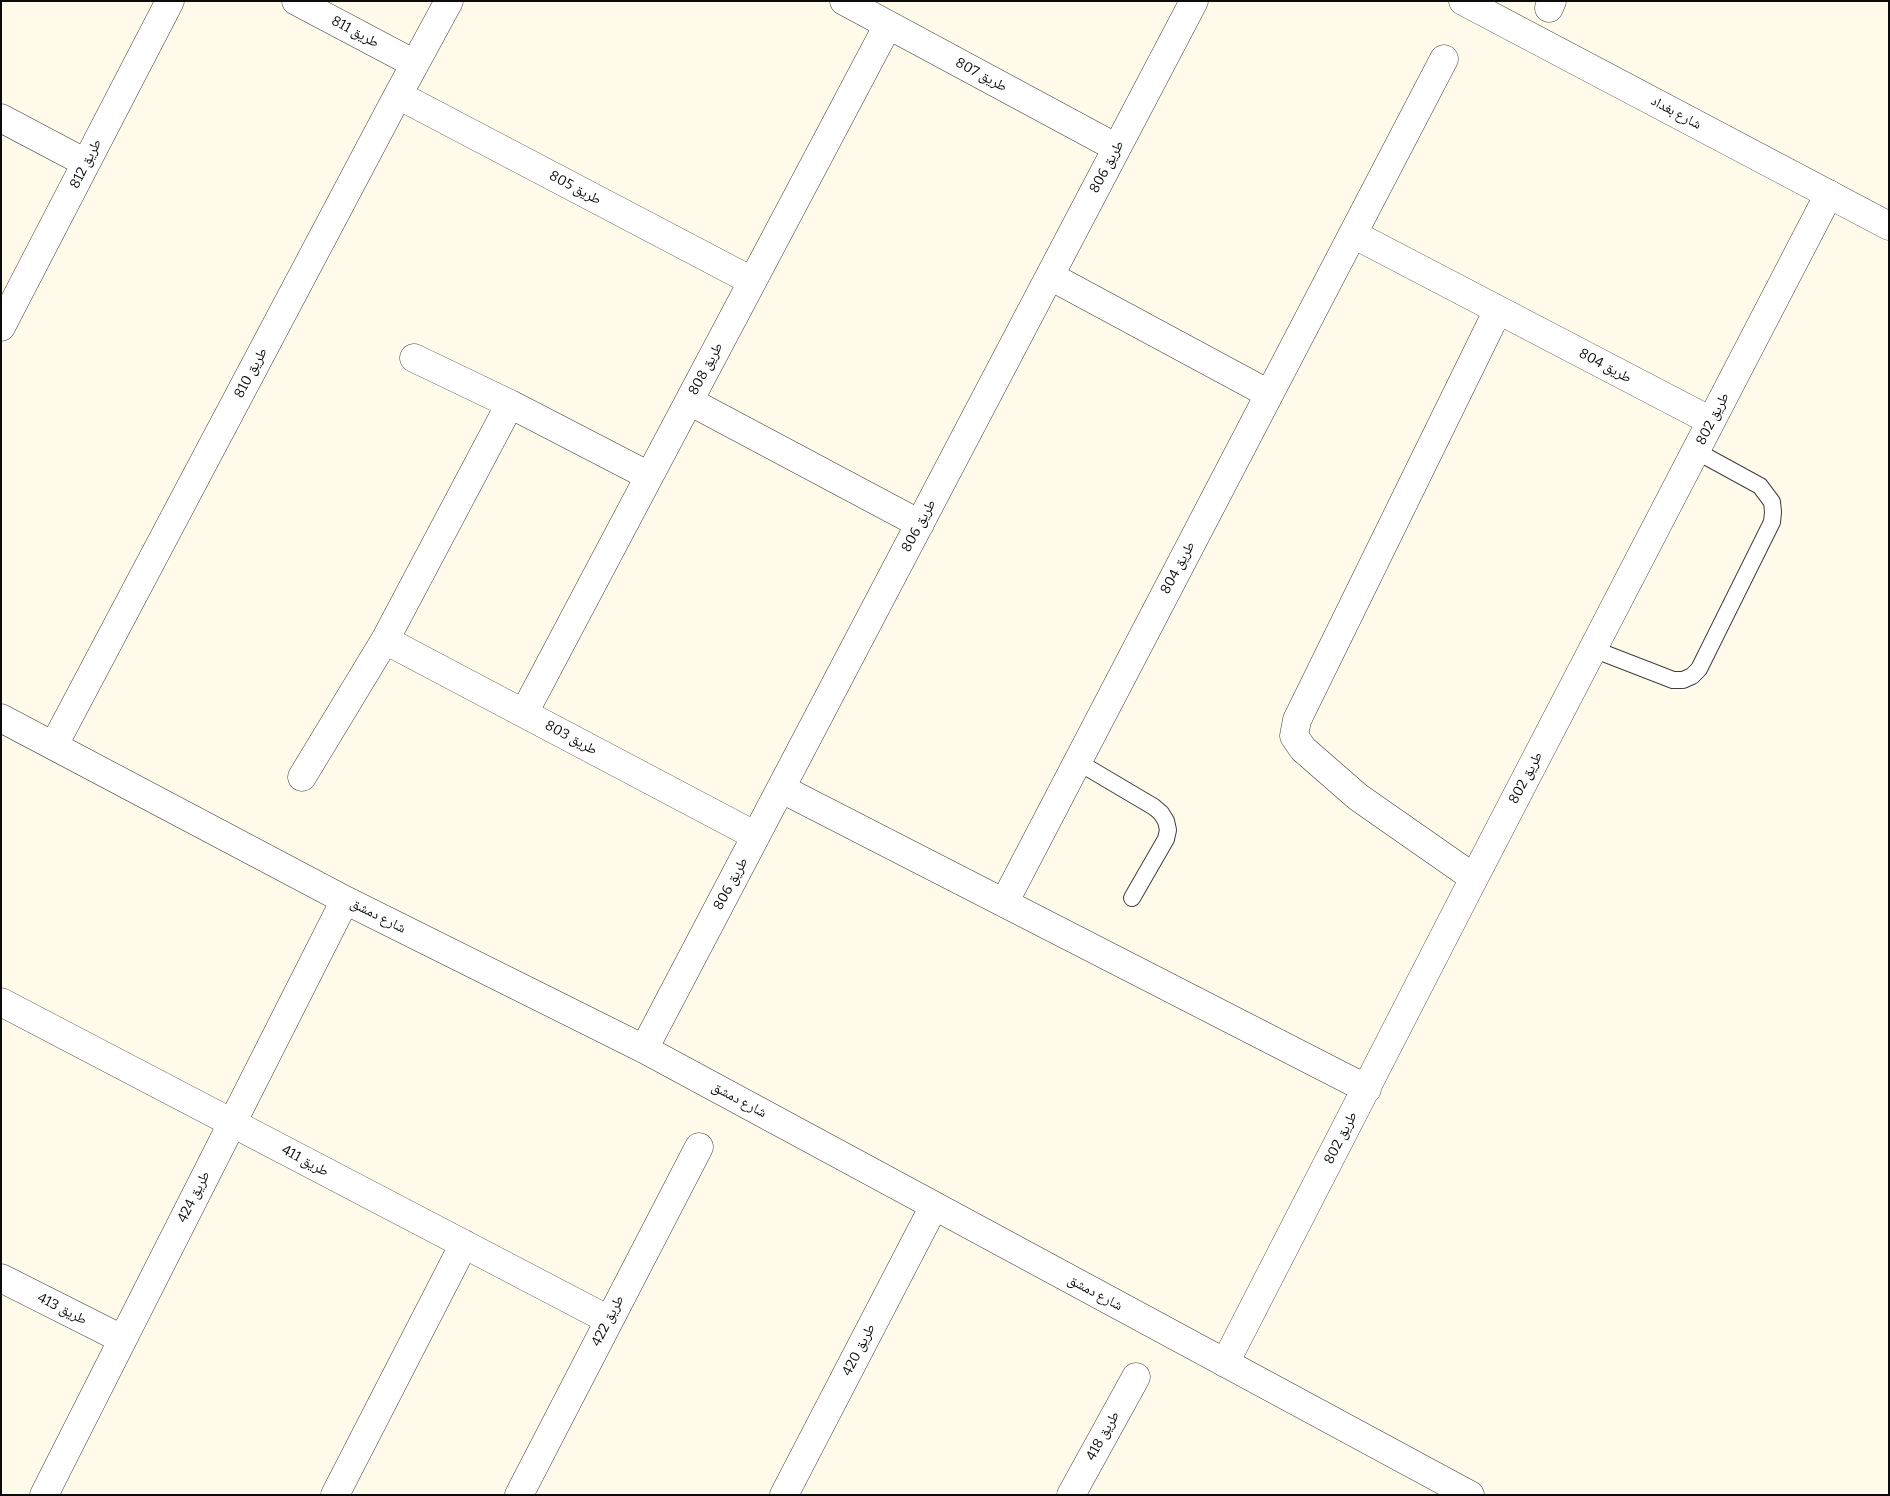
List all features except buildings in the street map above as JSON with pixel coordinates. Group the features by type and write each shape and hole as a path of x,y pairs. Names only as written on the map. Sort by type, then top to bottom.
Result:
{"street":[{"name":"طريق 812","path":"1,327 170,1"},
{"name":"طريق 811","path":"296,1 415,64"},
{"name":"طريق 810","path":"54,745 398,95 450,1"},
{"name":"طريق 807","path":"844,1 1117,148"},
{"name":"طريق 806","path":"644,1049 1194,1"},
{"name":"شارع بغداد","path":"1463,1 1829,194 1888,223"},
{"name":"طريق 808","path":"524,713 888,25"},
{"name":"طريق 804","path":"1004,902 1444,59"},
{"name":"طريق 805","path":"398,95 752,281"},
{"path":"1,118 86,163"},
{"name":"طريق 802","path":"1224,1363 1829,194"},
{"name":"طريق 804","path":"1353,234 1711,421"},
{"path":"1050,276 1269,394"},
{"path":"1474,878 1358,797 1303,749 1294,736 1297,720 1498,310"},
{"path":"414,358 510,404 649,476"},
{"path":"689,401 920,524"},
{"path":"302,776 385,640 510,404"},
{"name":"طريق 803","path":"385,640 756,836"},
{"name":"شارع دمشق","path":"1,718 345,900 644,1049 1470,1495"},
{"path":"782,789 1366,1089"},
{"name":"طريق 424","path":"44,1495 345,900"},
{"name":"طريق 411","path":"1,1002 609,1320"},
{"name":"طريق 422","path":"519,1495 699,1147"},
{"name":"طريق 420","path":"784,1495 934,1206"},
{"path":"335,1495 464,1244"},
{"name":"طريق 413","path":"1,1278 122,1339"},
{"name":"طريق 418","path":"1072,1495 1136,1377"}],"lane":[{"path":"1594,649 1673,680 1683,680 1692,676 1699,669 1772,522 1773,512 1772,502 1760,486 1696,451"},
{"path":"1078,762 1154,807 1166,821 1168,830 1166,839 1132,898"}]}
